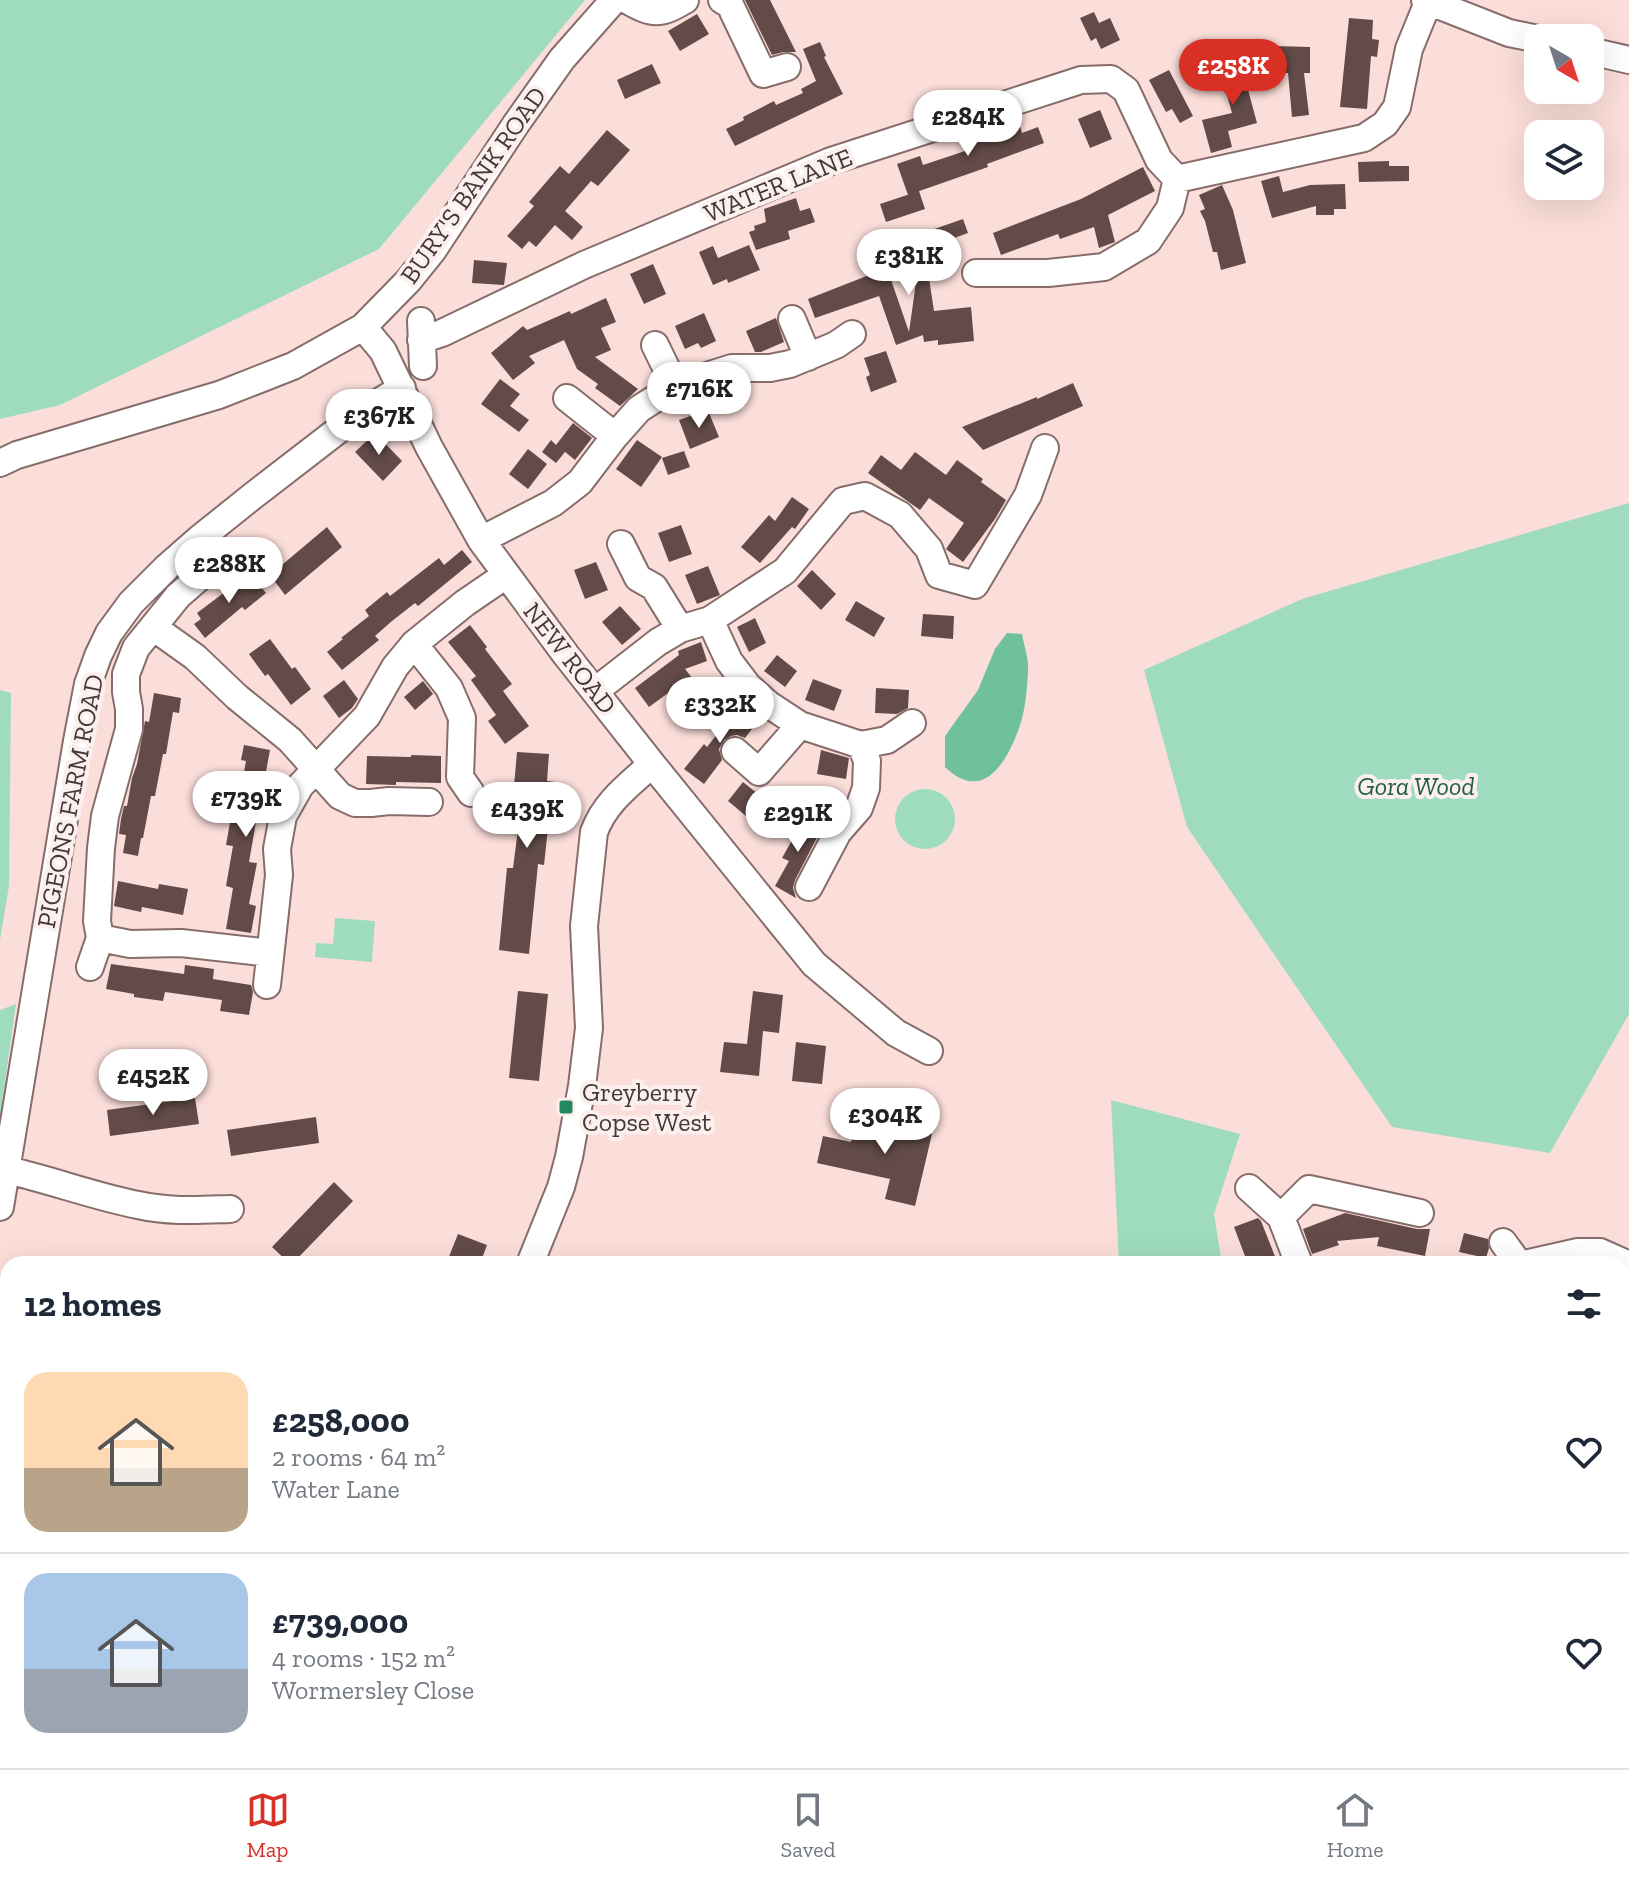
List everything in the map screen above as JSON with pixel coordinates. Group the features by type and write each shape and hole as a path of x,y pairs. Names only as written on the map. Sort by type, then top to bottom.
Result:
{"street":[{"name":"BURY'S BANK ROAD","path":"0,463 17,455 219,395 293,366 363,327 433,250 562,59 614,0"},
{"path":"627,0 651,12 670,9 685,0"},
{"path":"722,0 730,5 763,74 787,67"},
{"path":"976,273 1048,273 1104,267 1148,241 1170,208 1177,179 1364,138 1385,124 1397,107 1409,49 1427,0 1524,36"},
{"path":"1604,54 1629,60"},
{"name":"WATER LANE","path":"423,366 421,330 442,333 584,265 831,161 1081,80 1111,79 1126,90 1159,160 1177,179"},
{"path":"792,319 808,357"},
{"name":"NEW ROAD","path":"363,327 383,351 429,447 481,540 652,764 814,964 896,1033 929,1051"},
{"path":"481,540 527,517 580,482 639,409 675,386 732,368 770,368 790,364 836,345 852,334"},
{"path":"655,345 675,386"},
{"name":"PIGEONS FARM ROAD","path":"0,1207 77,741 88,684 109,633 131,603 199,539 359,414 402,388"},
{"path":"567,398 615,436"},
{"path":"595,691 658,642 680,629 710,620 785,571 843,501 865,496 900,515 929,549 939,575 975,585 1028,495 1045,448"},
{"path":"621,544 638,578 654,587 680,629"},
{"path":"90,967 98,930 105,816 129,729 126,674 136,648 178,596 208,570"},
{"path":"267,985 279,875 277,849 283,816 300,786 367,716 395,667 414,644 506,575"},
{"path":"710,620 729,661 748,686 768,704 800,725 861,745 887,740 912,723"},
{"path":"153,627 195,657 237,697 290,740 340,796 355,803 429,802"},
{"path":"414,644 449,688 462,718 460,777 471,793"},
{"path":"735,751 759,772 800,725"},
{"path":"809,887 838,832 859,808 866,788 867,761 861,745"},
{"path":"533,1256 561,1187 585,1062 589,1028 584,926 594,832 599,818 613,799 652,764"},
{"path":"98,930 130,944 181,943 270,953"},
{"path":"7,1170 139,1206 174,1210 230,1209"},
{"path":"1249,1188 1281,1217 1296,1256"},
{"path":"1281,1217 1309,1189 1420,1213"},
{"path":"1503,1242 1514,1256"},
{"path":"1564,1256 1578,1252 1600,1252 1609,1256"}],"green space":[{"path":"0,0 585,0 379,249 60,405 0,419"},
{"name":"Gora Wood","path":"1629,503 1629,1014 1550,1153 1392,1127 1187,827 1144,670 1302,599"},
{"path":"0,690 11,693 9,886 0,940"},
{"path":"925,789 937,791 946,798 953,807 953,831 946,840 937,847 925,849 913,847 904,840 897,831 895,819 897,807 904,798 913,791"},
{"path":"335,918 375,921 372,962 315,957 316,943 333,944"},
{"path":"16,1004 0,1117 0,1010"},
{"path":"1111,1100 1240,1134 1214,1214 1221,1256 1119,1256"}],"shaded area":[{"path":"1007,633 1022,634 1027,657 1023,716 1010,749 994,772 984,779 972,781 959,778 945,767 945,736 978,690 995,649"}],"building":[{"path":"745,0 770,0 796,52 772,55"},
{"path":"1094,12 1099,23 1110,18 1120,40 1101,49 1096,38 1091,41 1080,18"},
{"path":"697,14 709,34 680,51 668,31"},
{"path":"1349,18 1373,20 1372,39 1379,40 1377,57 1371,56 1367,109 1340,107"},
{"path":"820,42 824,57 843,94 735,146 726,129 774,101 776,105 803,93 801,89 816,81 803,49"},
{"path":"1274,46 1310,47 1310,73 1304,73 1309,115 1292,117 1288,73 1274,73"},
{"path":"1251,60 1257,83 1247,86 1257,123 1228,131 1232,147 1211,153 1202,120 1232,113 1220,70"},
{"path":"652,64 661,83 625,99 617,80"},
{"path":"1169,70 1193,116 1180,123 1172,109 1166,112 1149,80"},
{"path":"1100,110 1112,139 1090,148 1078,119"},
{"path":"1019,123 1022,133 1038,127 1044,143 987,164 988,167 908,195 897,164 920,156 923,165 965,151 963,145"},
{"path":"607,130 630,150 598,186 591,181 565,211 583,227 572,240 555,225 536,247 529,241 522,249 507,236 534,206 529,202 560,166 569,174"},
{"path":"1389,161 1389,166 1409,166 1409,181 1359,182 1358,162"},
{"path":"1143,167 1155,191 1108,215 1115,242 1099,248 1094,227 1060,239 1058,234 1001,255 993,233 1081,199"},
{"path":"1279,176 1283,192 1310,185 1345,184 1346,209 1334,209 1334,215 1316,215 1316,206 1272,218 1261,181"},
{"path":"1222,185 1233,210 1246,263 1221,270 1200,211 1205,209 1199,195"},
{"path":"919,191 925,209 886,222 880,204"},
{"path":"796,198 800,211 810,208 815,222 788,231 790,239 756,250 749,232 755,230 754,226 766,222 764,209"},
{"path":"963,219 968,233 946,241 941,274 928,272 934,311 971,307 974,341 938,345 938,340 924,342 923,335 896,345 879,296 815,318 808,299 887,268 909,332 923,233"},
{"path":"749,245 760,270 728,283 727,279 713,285 699,252 713,246 718,258"},
{"path":"474,260 507,263 504,285 472,283"},
{"path":"653,264 666,294 644,304 630,274"},
{"path":"606,298 616,322 601,328 611,350 595,357 638,389 620,406 595,388 598,384 577,369 564,340 529,356 535,363 513,380 491,353 523,326 527,330"},
{"path":"704,313 716,341 701,348 698,343 685,349 675,326"},
{"path":"776,318 784,342 755,352 746,331"},
{"path":"886,351 897,382 871,392 866,377 870,375 864,358"},
{"path":"500,379 520,394 510,406 529,420 519,432 481,404"},
{"path":"1073,383 1083,406 983,450 962,427 1037,399"},
{"path":"709,413 719,437 690,449 679,420 693,415 694,419"},
{"path":"573,423 592,438 575,460 559,447 565,452 556,463 542,452 551,440 556,445"},
{"path":"375,433 402,461 383,481 355,452"},
{"path":"637,440 662,457 641,487 616,469"},
{"path":"528,449 547,464 528,489 509,474"},
{"path":"684,451 690,467 668,475 662,458"},
{"path":"915,452 946,475 957,460 1006,500 963,562 946,549 964,523 929,498 920,510 868,473 881,455 901,470"},
{"path":"792,497 809,509 795,529 792,527 760,563 741,547 769,515 775,521"},
{"path":"681,525 692,554 669,562 658,533"},
{"path":"327,527 342,547 285,595 270,575"},
{"path":"462,550 472,562 418,606 415,603 392,621 375,636 379,640 342,670 327,652 369,616 365,610 387,592 390,596 439,558 444,565"},
{"path":"596,562 608,590 585,599 574,570"},
{"path":"708,566 720,595 697,604 685,575"},
{"path":"812,570 836,594 821,610 797,586"},
{"path":"250,573 266,593 245,610 242,607 205,638 194,624 201,619 197,613"},
{"path":"856,601 885,618 874,637 845,620"},
{"path":"620,606 641,629 622,645 602,622"},
{"path":"923,614 954,616 953,639 921,636"},
{"path":"755,618 766,643 749,652 737,627"},
{"path":"470,625 512,684 503,691 529,726 505,744 488,721 496,715 471,680 476,676 448,642"},
{"path":"270,639 311,689 291,705 249,654"},
{"path":"701,642 707,661 685,669 705,694 689,706 675,688 649,707 635,688 679,655 678,651"},
{"path":"777,655 797,671 785,687 764,671"},
{"path":"813,679 842,690 834,711 805,700"},
{"path":"344,680 358,699 339,718 323,696"},
{"path":"423,681 433,694 415,710 404,697"},
{"path":"876,688 909,690 908,708 897,714 875,713"},
{"path":"154,693 181,698 179,713 173,712 166,754 163,754 155,796 151,796 138,856 123,853 126,835 119,834"},
{"path":"739,706 758,721 745,738 737,735 724,740 719,749 722,760 704,784 684,769 704,744 707,747"},
{"path":"244,745 270,750 264,806 259,805 249,862 257,863 249,904 256,906 251,933 226,929 233,888 226,886 233,846 226,845 231,817 236,818 246,761 241,760"},
{"path":"821,750 849,758 846,779 817,774"},
{"path":"517,752 549,754 547,781 556,782 544,865 538,864 529,954 499,950 507,868 513,868 522,799 513,798"},
{"path":"367,756 441,756 441,783 366,784"},
{"path":"743,782 767,801 752,821 728,801"},
{"path":"805,817 823,826 795,880 793,888 796,898 775,886 789,861 782,858"},
{"path":"118,881 158,889 159,884 188,889 183,915 142,907 141,912 114,906"},
{"path":"111,964 184,974 185,965 214,969 213,979 251,985 253,992 249,1015 220,1011 222,1000 165,992 163,1001 106,989"},
{"path":"518,991 548,994 539,1081 509,1078"},
{"path":"753,991 783,995 779,1033 763,1031 759,1076 720,1072 724,1042 747,1044"},
{"path":"796,1042 826,1046 822,1084 792,1081"},
{"path":"195,1098 199,1124 110,1136 107,1110"},
{"path":"905,1113 926,1118 923,1132 932,1134 915,1206 885,1199 890,1179 817,1163 823,1136 851,1142 854,1128 888,1135 892,1120 903,1123"},
{"path":"316,1117 319,1143 231,1156 227,1130"},
{"path":"334,1182 353,1201 300,1256 282,1256 272,1247"},
{"path":"1345,1213 1417,1229 1430,1229 1425,1256 1377,1246 1379,1237 1337,1241 1339,1245 1312,1254 1303,1229"},
{"path":"1258,1218 1275,1256 1245,1256 1234,1227"},
{"path":"1464,1233 1488,1239 1487,1256 1459,1252"},
{"path":"458,1234 487,1245 483,1256 449,1256"}],"place":[{"name":"Greyberry Copse West","path":"566,1107"}]}
